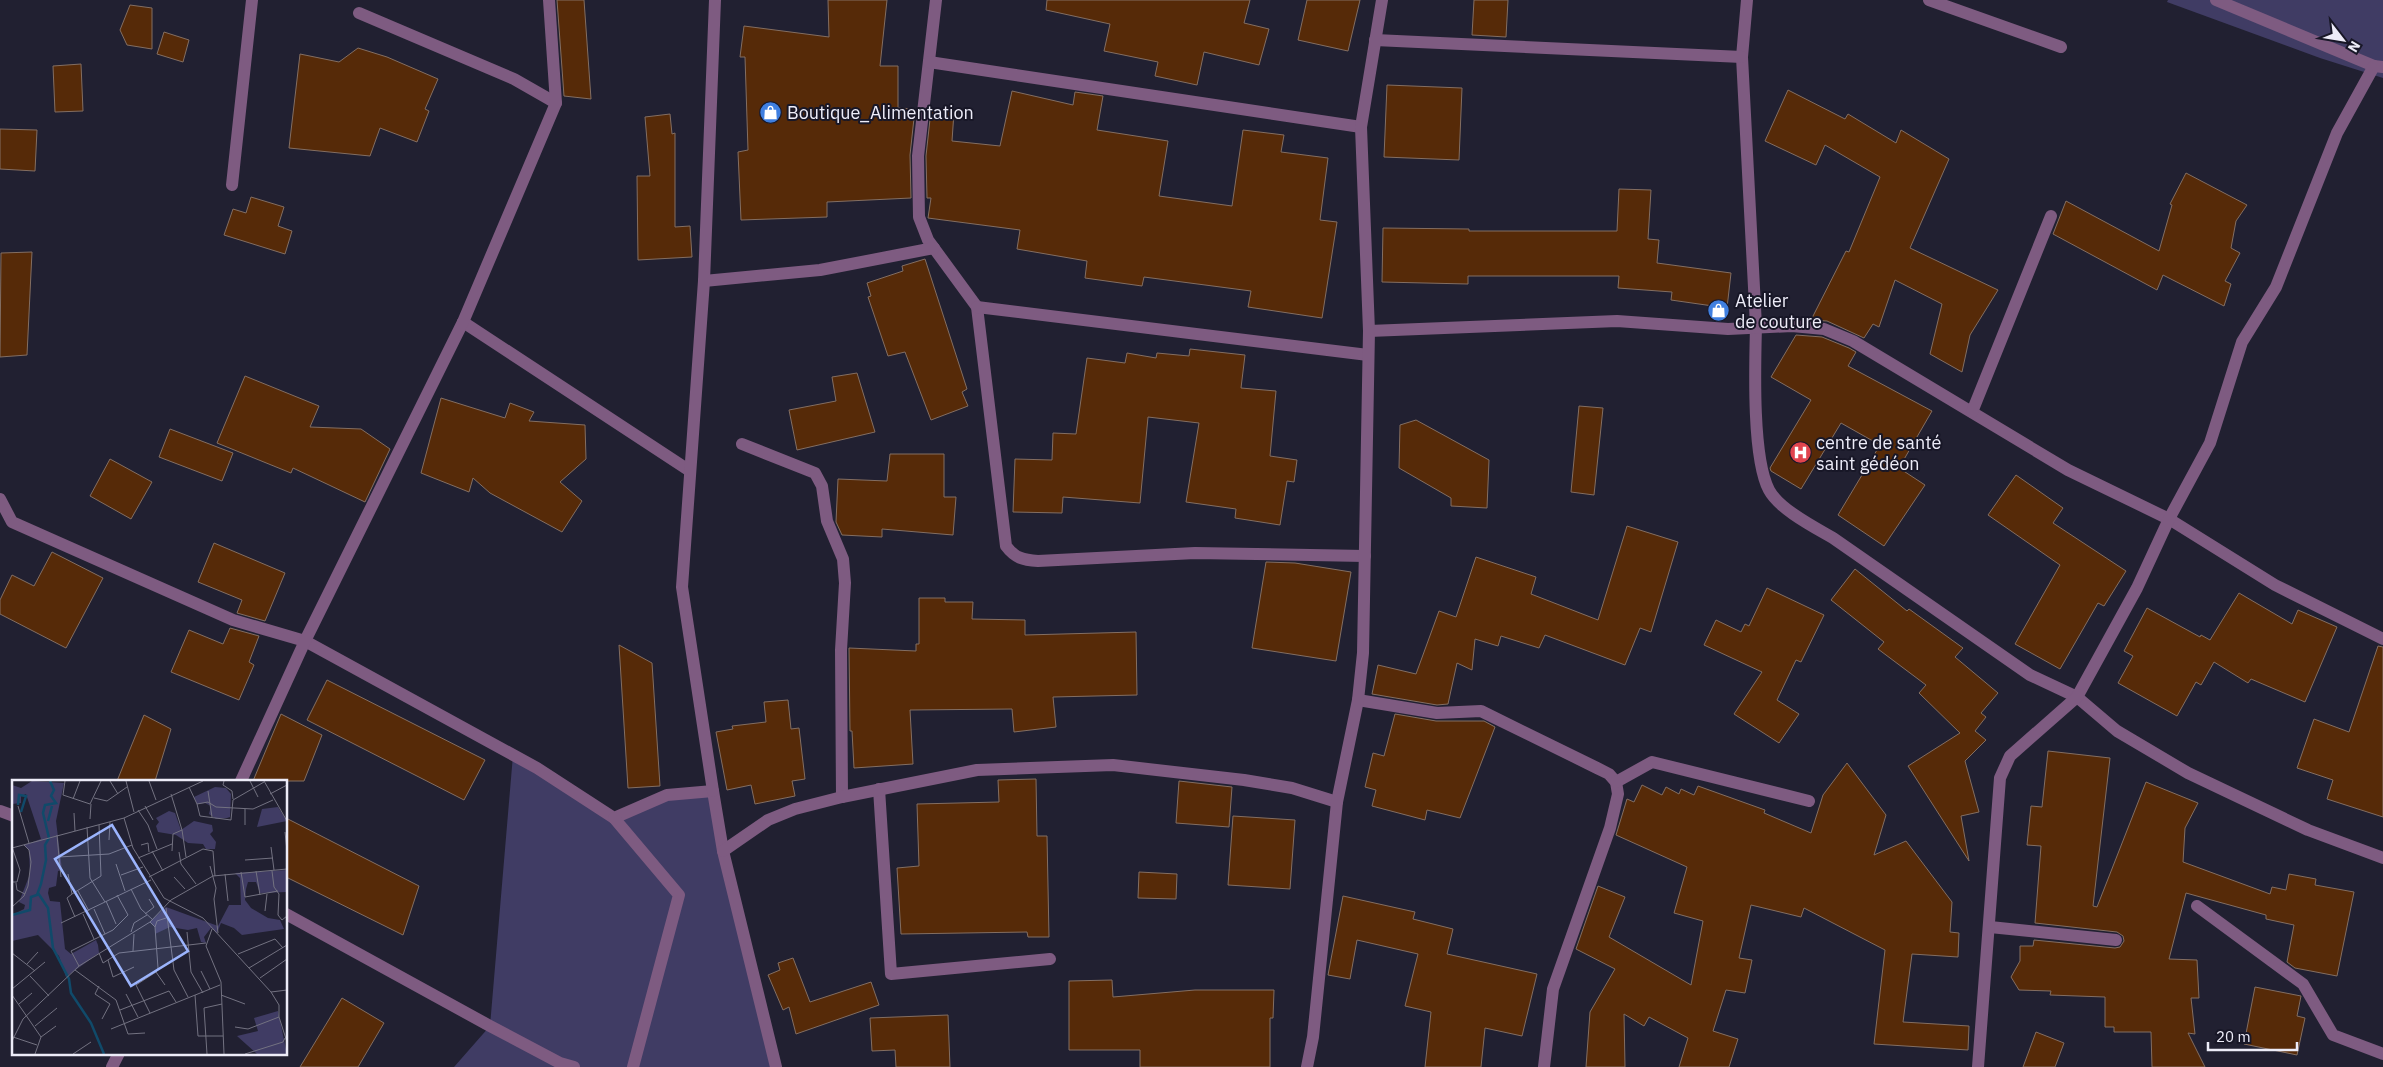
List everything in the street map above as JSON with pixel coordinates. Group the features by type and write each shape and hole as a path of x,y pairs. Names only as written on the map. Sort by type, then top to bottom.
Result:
{"street":[{"path":"232,185 252,0"},
{"path":"240,780 305,641 463,322 556,103 549,0"},
{"path":"714,0 704,281 682,587 723,851 776,1067"},
{"path":"936,0 918,156 919,217 923,230 934,248 977,307 1006,546 1015,556 1023,560 1038,561 1195,553 1364,556"},
{"path":"1307,1067 1313,1037 1337,802 1358,700 1363,653 1369,331 1362,127 1382,0"},
{"path":"1747,0 1742,57 1756,326 1755,370 1761,470 1769,491 1806,522 1833,538 2030,675 2077,697 2116,731 2188,773 2308,830 2383,858"},
{"path":"1929,0 2062,46"},
{"path":"1978,1067 2000,778 2010,756 2077,697 2137,588 2169,519 2210,443 2242,342 2276,287 2336,133 2378,67 2216,0"},
{"path":"359,13 522,82 556,103"},
{"path":"1375,40 1742,57"},
{"path":"929,62 1362,127"},
{"path":"1972,412 2051,216"},
{"path":"704,281 820,270 934,248"},
{"path":"977,307 1368,355"},
{"path":"1369,331 1616,321 1728,329 1756,326 1792,326 1824,329 1853,341 2068,470 2169,519 2275,585 2383,639"},
{"path":"463,322 690,471"},
{"path":"742,444 816,473 822,486 827,521 843,559 845,583 841,650 842,797"},
{"path":"0,499 12,522 232,620 305,641 538,768 614,818 679,895 633,1067"},
{"path":"1358,700 1437,713 1481,711 1609,774 1616,782 1618,794 1610,828 1553,988 1544,1067"},
{"path":"1616,782 1652,762 1809,801"},
{"path":"723,851 768,820 794,810 842,797 978,770 1113,765 1244,780 1292,788 1337,802"},
{"path":"879,789 891,974 1050,959"},
{"path":"614,818 667,794 713,791"},
{"path":"0,811 12,815"},
{"path":"2197,906 2303,984 2333,1035 2383,1054"},
{"path":"288,915 499,1031 560,1063 574,1067"},
{"path":"1990,927 2116,940"},
{"path":"112,1067 118,1054"}],"shaded area":[{"path":"2168,0 2383,0 2383,78 2320,58 2167,2"},
{"path":"513,755 614,818 667,795 713,791 776,1067 454,1067 490,1026"}],"building":[{"path":"557,0 584,0 591,99 564,96"},
{"path":"828,0 887,0 880,66 898,66 898,108 915,109 910,155 911,198 827,202 827,217 741,220 738,152 748,150 745,57 740,57 744,26 829,37"},
{"path":"1047,0 1250,0 1244,23 1269,29 1259,65 1204,52 1197,85 1155,76 1158,62 1104,51 1110,24 1046,10"},
{"path":"1307,0 1360,0 1348,51 1298,40"},
{"path":"1474,0 1508,0 1506,37 1472,35"},
{"path":"130,5 152,8 152,49 127,45 120,30"},
{"path":"164,32 189,40 183,62 157,54"},
{"path":"358,48 387,57 438,79 425,109 429,111 417,142 380,128 370,156 289,148 300,54 339,62"},
{"path":"81,64 83,111 55,112 53,66"},
{"path":"1387,85 1462,88 1459,160 1384,157"},
{"path":"1788,90 1845,119 1848,114 1896,143 1901,130 1949,159 1910,248 1998,290 1970,335 1962,372 1930,354 1942,304 1895,280 1879,327 1873,324 1864,338 1827,321 1811,320 1846,251 1849,252 1880,177 1825,145 1816,165 1765,141"},
{"path":"1012,91 1073,105 1075,92 1103,96 1097,130 1168,141 1159,196 1232,206 1243,130 1284,135 1281,152 1328,158 1320,220 1337,222 1322,318 1248,307 1251,291 1144,277 1142,286 1085,278 1087,261 1017,249 1020,230 928,218 931,198 927,198 926,156 931,110 954,112 952,141 1000,146"},
{"path":"670,114 672,134 675,133 675,227 690,226 692,257 638,260 637,176 650,176 645,117"},
{"path":"0,129 37,130 35,171 0,169"},
{"path":"2186,173 2247,205 2236,221 2231,248 2240,253 2225,281 2231,284 2224,306 2163,275 2157,290 2053,234 2066,201 2159,251 2172,205 2170,204"},
{"path":"1619,189 1651,190 1648,239 1659,240 1657,263 1731,273 1727,308 1671,300 1672,292 1618,288 1619,276 1468,276 1468,284 1382,282 1383,228 1469,229 1469,231 1617,231"},
{"path":"251,197 284,207 278,226 292,231 285,254 224,235 233,209 246,213"},
{"path":"32,252 27,355 0,357 1,253"},
{"path":"925,259 967,389 962,392 968,406 931,420 905,352 888,356 868,297 871,296 867,283 903,271 902,266"},
{"path":"1796,335 1822,337 1849,348 1856,352 1848,366 1932,411 1899,468 1925,485 1884,546 1838,515 1880,445 1841,423 1801,489 1771,471 1770,468 1811,400 1771,377"},
{"path":"1190,349 1245,355 1241,388 1276,391 1270,456 1297,460 1294,482 1287,481 1280,525 1235,518 1236,509 1186,502 1199,423 1148,417 1140,503 1063,497 1062,513 1013,512 1015,459 1052,460 1053,433 1076,434 1087,358 1125,363 1127,353 1156,358 1157,353 1189,356"},
{"path":"857,373 875,432 797,450 789,410 836,401 832,377"},
{"path":"245,376 319,406 310,427 361,429 390,449 365,502 293,468 291,473 217,443"},
{"path":"441,398 505,418 510,403 534,412 529,421 585,425 586,459 560,482 582,501 562,532 490,493 473,478 469,492 421,473"},
{"path":"1579,406 1603,408 1594,495 1571,492"},
{"path":"1416,420 1489,460 1487,508 1451,506 1451,498 1399,468 1400,425"},
{"path":"170,429 233,453 222,481 159,457"},
{"path":"890,454 944,454 944,497 956,497 953,535 882,529 882,537 842,535 836,522 838,479 887,481"},
{"path":"110,459 152,482 131,519 90,496"},
{"path":"2016,475 2063,508 2053,523 2126,571 2104,606 2098,603 2060,669 2015,644 2060,565 1988,515"},
{"path":"1627,526 1678,542 1651,632 1640,628 1625,665 1545,635 1539,648 1501,636 1498,646 1475,639 1472,670 1457,663 1448,704 1437,705 1372,694 1378,665 1416,674 1439,611 1456,617 1476,557 1536,577 1531,594 1598,620"},
{"path":"214,543 285,573 265,621 237,613 242,600 198,582"},
{"path":"52,552 103,578 66,648 0,614 0,600 12,575 34,586"},
{"path":"1266,562 1295,563 1351,572 1336,661 1252,648"},
{"path":"1855,569 1907,611 1909,609 1963,648 1955,657 1998,693 1981,713 1986,717 1975,731 1986,740 1965,761 1979,812 1961,816 1969,861 1908,766 1960,733 1919,693 1926,685 1878,649 1884,642 1831,600"},
{"path":"1767,588 1824,615 1801,662 1796,660 1777,700 1799,714 1779,743 1734,714 1762,672 1704,645 1716,620 1741,632 1745,624 1749,626"},
{"path":"2239,593 2292,624 2298,610 2337,627 2305,702 2251,679 2248,683 2214,662 2201,685 2196,682 2177,716 2118,683 2133,656 2124,651 2147,608 2200,637 2201,635 2210,640"},
{"path":"919,598 945,598 945,602 973,602 972,619 1025,620 1025,635 1136,632 1137,695 1053,697 1056,727 1014,732 1012,709 910,710 913,764 854,768 852,731 850,731 849,648 916,651 916,644 919,644"},
{"path":"230,628 259,636 249,662 254,665 239,700 171,672 189,630 223,644"},
{"path":"619,645 652,663 660,786 628,788"},
{"path":"2378,646 2383,647 2383,817 2327,799 2333,780 2297,768 2314,719 2349,732"},
{"path":"327,680 485,760 464,800 307,720"},
{"path":"788,700 791,729 799,728 805,779 792,781 795,796 755,804 751,785 727,790 716,732 733,729 732,726 766,722 764,702"},
{"path":"281,714 322,735 304,781 253,780"},
{"path":"1395,714 1436,721 1484,721 1495,727 1460,818 1427,810 1425,820 1372,806 1376,790 1365,787 1373,753 1384,756"},
{"path":"144,715 171,729 155,780 117,780"},
{"path":"2048,751 2110,758 2093,906 2097,907 2146,782 2198,803 2185,828 2183,862 2270,894 2272,887 2286,890 2289,874 2316,879 2315,885 2354,892 2337,976 2295,968 2287,962 2294,925 2266,919 2266,915 2186,893 2169,959 2197,960 2199,998 2191,998 2195,1034 2188,1033 2205,1067 2152,1067 2151,1032 2114,1032 2114,1027 2105,1027 2105,997 2050,995 2051,991 2019,990 2011,977 2020,961 2020,946 2033,946 2034,940 2115,948 2120,947 2124,941 2123,936 2117,932 2035,923 2041,846 2027,845 2031,806 2042,807"},
{"path":"1847,763 1886,815 1874,855 1906,841 1952,902 1950,932 1959,933 1958,957 1912,954 1903,1022 1969,1026 1968,1050 1874,1044 1885,950 1804,908 1801,917 1751,905 1739,958 1752,960 1745,993 1726,990 1713,1031 1738,1039 1729,1067 1679,1067 1688,1038 1649,1017 1644,1026 1624,1014 1625,1067 1586,1067 1590,1012 1615,969 1576,949 1598,886 1625,897 1609,937 1691,985 1703,921 1674,913 1687,867 1616,835 1627,799 1634,802 1642,785 1662,795 1666,787 1679,794 1681,789 1694,795 1698,786 1765,810 1764,813 1811,833 1823,795"},
{"path":"1036,779 1037,836 1047,836 1049,937 1028,937 1027,932 901,934 897,868 919,866 917,804 999,802 998,780"},
{"path":"1179,781 1232,787 1229,827 1176,823"},
{"path":"1233,816 1295,820 1290,889 1228,885"},
{"path":"288,819 419,886 403,935 288,878"},
{"path":"1139,872 1177,874 1176,899 1138,898"},
{"path":"1343,896 1415,912 1413,919 1453,929 1447,954 1537,974 1522,1036 1485,1028 1481,1067 1425,1067 1431,1012 1405,1006 1418,954 1357,940 1350,979 1328,975"},
{"path":"793,958 810,1002 871,982 879,1005 796,1034 789,1007 783,1010 768,975 780,970 778,963"},
{"path":"1112,980 1113,997 1195,990 1274,990 1273,1018 1270,1018 1270,1067 1140,1067 1140,1050 1069,1050 1069,981"},
{"path":"2255,987 2301,996 2297,1016 2305,1018 2297,1055 2244,1044"},
{"path":"342,998 384,1023 358,1067 300,1067"},
{"path":"948,1015 950,1067 896,1067 895,1050 872,1051 870,1018"},
{"path":"2036,1032 2064,1043 2055,1067 2023,1067"}],"place":[{"name":"Boutique_Alimentation","path":"771,112"},
{"name":"Atelier de couture","path":"1719,310"},
{"name":"centre de santé saint gédéon","path":"1800,452"}]}
